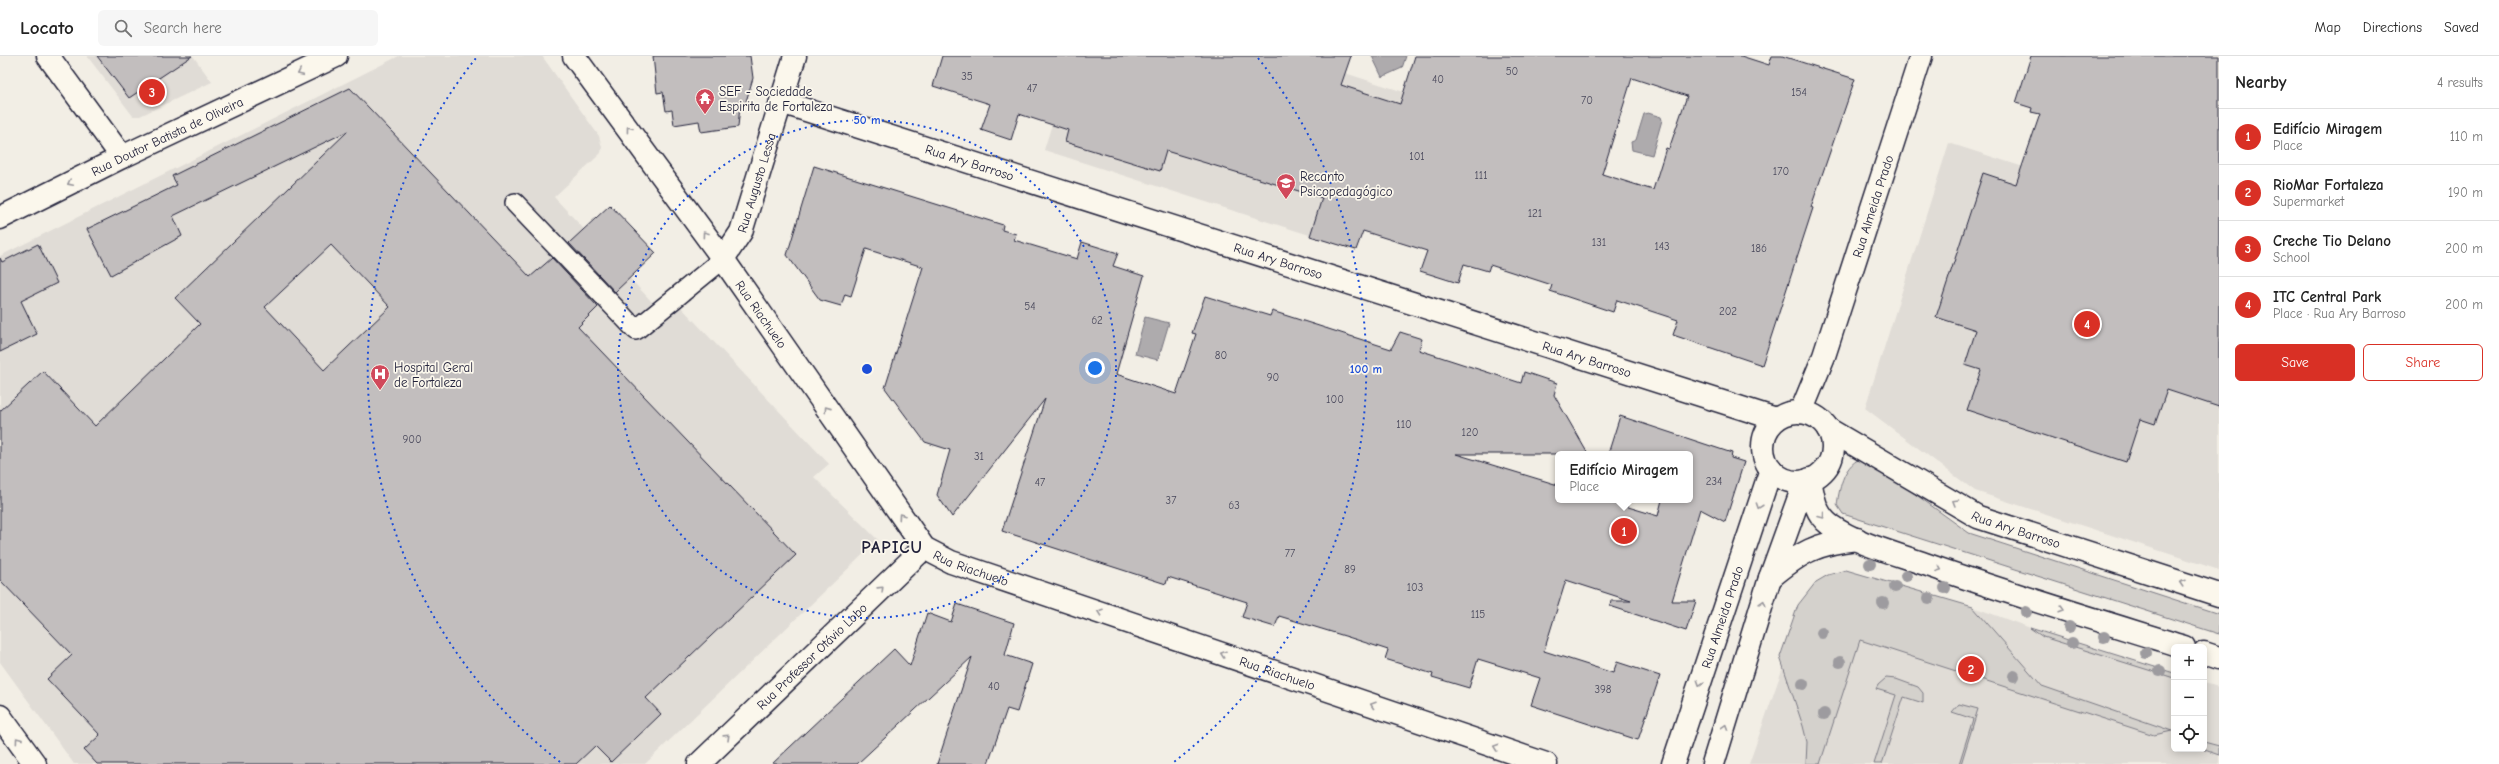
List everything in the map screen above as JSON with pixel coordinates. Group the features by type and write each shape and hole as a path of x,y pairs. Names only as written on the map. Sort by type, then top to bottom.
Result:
{"street":[{"path":"48,56 122,157"},
{"name":"Rua Doutor Batista de Oliveira","path":"0,218 122,157 336,56"},
{"name":"Rua Riachuelo","path":"574,56 723,259 924,548 966,567 1546,764"},
{"name":"Rua Augusto Lessa","path":"723,259 741,232 795,56"},
{"name":"Rua Almeida Prado","path":"1801,412 1824,356 1919,57"},
{"name":"Rua Ary Barroso","path":"781,102 1776,419"},
{"name":"Rua Almeida Prado","path":"1824,356 1824,425"},
{"path":"1792,412 1801,412 1824,425 1833,448 1831,458 1818,474 1807,480 1786,479 1771,469 1765,460 1762,449 1764,438 1768,428 1776,419 1792,412"},
{"name":"Rua Ary Barroso","path":"1824,425 1978,517 2219,595"},
{"name":"Rua Almeida Prado","path":"1673,764 1771,469"},
{"path":"1807,480 1820,515 1830,525 1857,540 1981,584 2174,644"},
{"path":"1713,764 1770,578 1807,480"},
{"path":"1770,578 1807,551 1827,542 1857,540"},
{"name":"Rua Professor Otávio Lobo","path":"699,764 924,548"},
{"path":"2207,654 2219,658"},
{"path":"0,716 35,764"}],"lane":[{"path":"515,202 636,330 723,259"}],"shaded area":[{"path":"87,56 193,56 212,82 140,116 133,116"},
{"name":"Hospital Geral de Fortaleza","path":"399,56 542,56 599,136 602,147 601,153 554,197 667,318 680,306 829,464 814,477 878,540 645,764 74,764 0,662 0,256"},
{"name":"Recanto Psicopedagógico","path":"1073,56 1292,56 1407,93 1356,250 1044,150"},
{"path":"1372,56 1406,56 1402,68 1382,77"},
{"path":"1648,113 1661,117 1662,120 1652,155 1632,150 1631,142 1636,140 1644,114"},
{"path":"1949,143 2219,230 2219,570 1975,491 1865,408"},
{"path":"1145,317 1169,323 1158,360 1135,354"},
{"path":"1864,457 1969,533 2219,614 2219,634 1843,514 1837,505 1844,476 1847,470 1857,460"},
{"path":"1846,570 1973,607 2036,630 2171,672 2171,752 2207,752 2207,684 2219,687 2219,764 1749,764 1810,590 1828,575"},
{"path":"1846,570 1973,607 2042,686 2171,731 2154,735 1860,640 1820,764 1806,764 1807,742 1780,657 1798,605 1816,582 1828,575"},
{"path":"2030,628 2171,672 2171,677 2043,637"},
{"path":"1886,678 1896,679 1918,687 1923,693 1923,703 1904,697 1882,764 1874,764 1896,695 1876,689 1878,685"},
{"path":"1959,704 1978,709 1961,764 1959,764 1973,719 1952,712"},
{"path":"2207,743 2219,746 2219,755 2207,751"}],"building":[{"path":"97,56 192,56 129,98"},
{"name":"SEF - Sociedade Espirita de Fortaleza","path":"653,56 750,56 753,78 745,105 740,106 738,127 701,132 699,121 674,125 672,110 666,111 663,92 657,93"},
{"path":"942,56 1351,56 1341,85 1400,104 1415,56 1741,56 1769,65 1772,56 1782,56 1855,79 1811,207 1813,208 1762,365 1673,335 1678,320 1617,300 1613,312 1550,291 1552,285 1490,265 1488,271 1464,264 1458,283 1420,271 1427,251 1363,231 1356,250 1310,236 1322,198 1166,151 1160,171 1065,142 1068,130 1019,114 1011,140 981,130 990,104 933,86","holes":["1632,78 1687,96 1669,149 1666,148 1653,190 1602,174"]},
{"path":"2031,56 2219,56 2219,407 2167,390 2155,424 2140,419 2126,462 1967,410 1981,370 1965,365 1976,330 1936,317 1983,173 2016,184 2040,114 2031,112 2032,108 2016,103"},
{"name":"Hospital Geral de Fortaleza","path":"350,88 530,277 552,258 598,307 578,327 796,555 646,698 661,714 611,762 595,746 576,764 97,764 84,750 100,735 47,679 72,655 0,580 0,411 43,371 95,426 200,324 175,298 348,131 173,216 182,236 111,275 87,229 177,185 172,176","holes":["331,245 390,307 324,370 265,307"]},
{"path":"814,166 1003,225 1002,230 1016,234 1014,240 1077,259 1082,242 1118,253 1113,266 1144,276 1116,374 1176,394 1196,334 1192,333 1205,296 1270,316 1272,311 1391,349 1400,332 1422,339 1419,350 1521,383 1524,372 1557,383 1554,395 1586,451 1555,451 1555,454 1456,454 1555,484 1555,503 1615,503 1658,516 1661,503 1693,503 1693,451 1609,451 1620,416 1732,453 1731,458 1744,462 1725,522 1700,509 1672,601 1696,601 1686,631 1610,606 1611,601 1631,601 1566,580 1544,651 1613,673 1617,662 1660,676 1638,740 1531,705 1540,678 1478,659 1469,688 1432,677 1433,674 1385,659 1388,650 1348,637 1279,616 1275,627 1242,617 1247,602 1168,577 1166,584 1002,531 1045,399 952,517 937,495 950,450 925,442 885,388 923,267 866,249 851,296 845,294 841,306 820,300 787,255"},
{"path":"610,205 656,253 615,292 569,243"},
{"path":"38,244 57,283 21,301 37,334 0,352 0,258 2,262"},
{"path":"957,604 1014,623 1005,655 1032,664 1017,712 1007,709 988,764 937,764 972,657 857,764 772,764 894,649 910,666 927,613 951,622"}],"place":[{"name":"Creche Tio Delano","path":"152,92"},
{"name":"SEF - Sociedade Espirita de Fortaleza","path":"705,115"},
{"name":"Recanto Psicopedagógico","path":"1286,200"},
{"name":"ITC Central Park","path":"2087,324"},
{"name":"Hospital Geral de Fortaleza","path":"380,391"},
{"name":"Edifício Miragem","path":"1624,531"},
{"name":"RioMar Fortaleza","path":"1971,669"}],"district":[{"name":"PAPICU","path":"892,547"}]}
